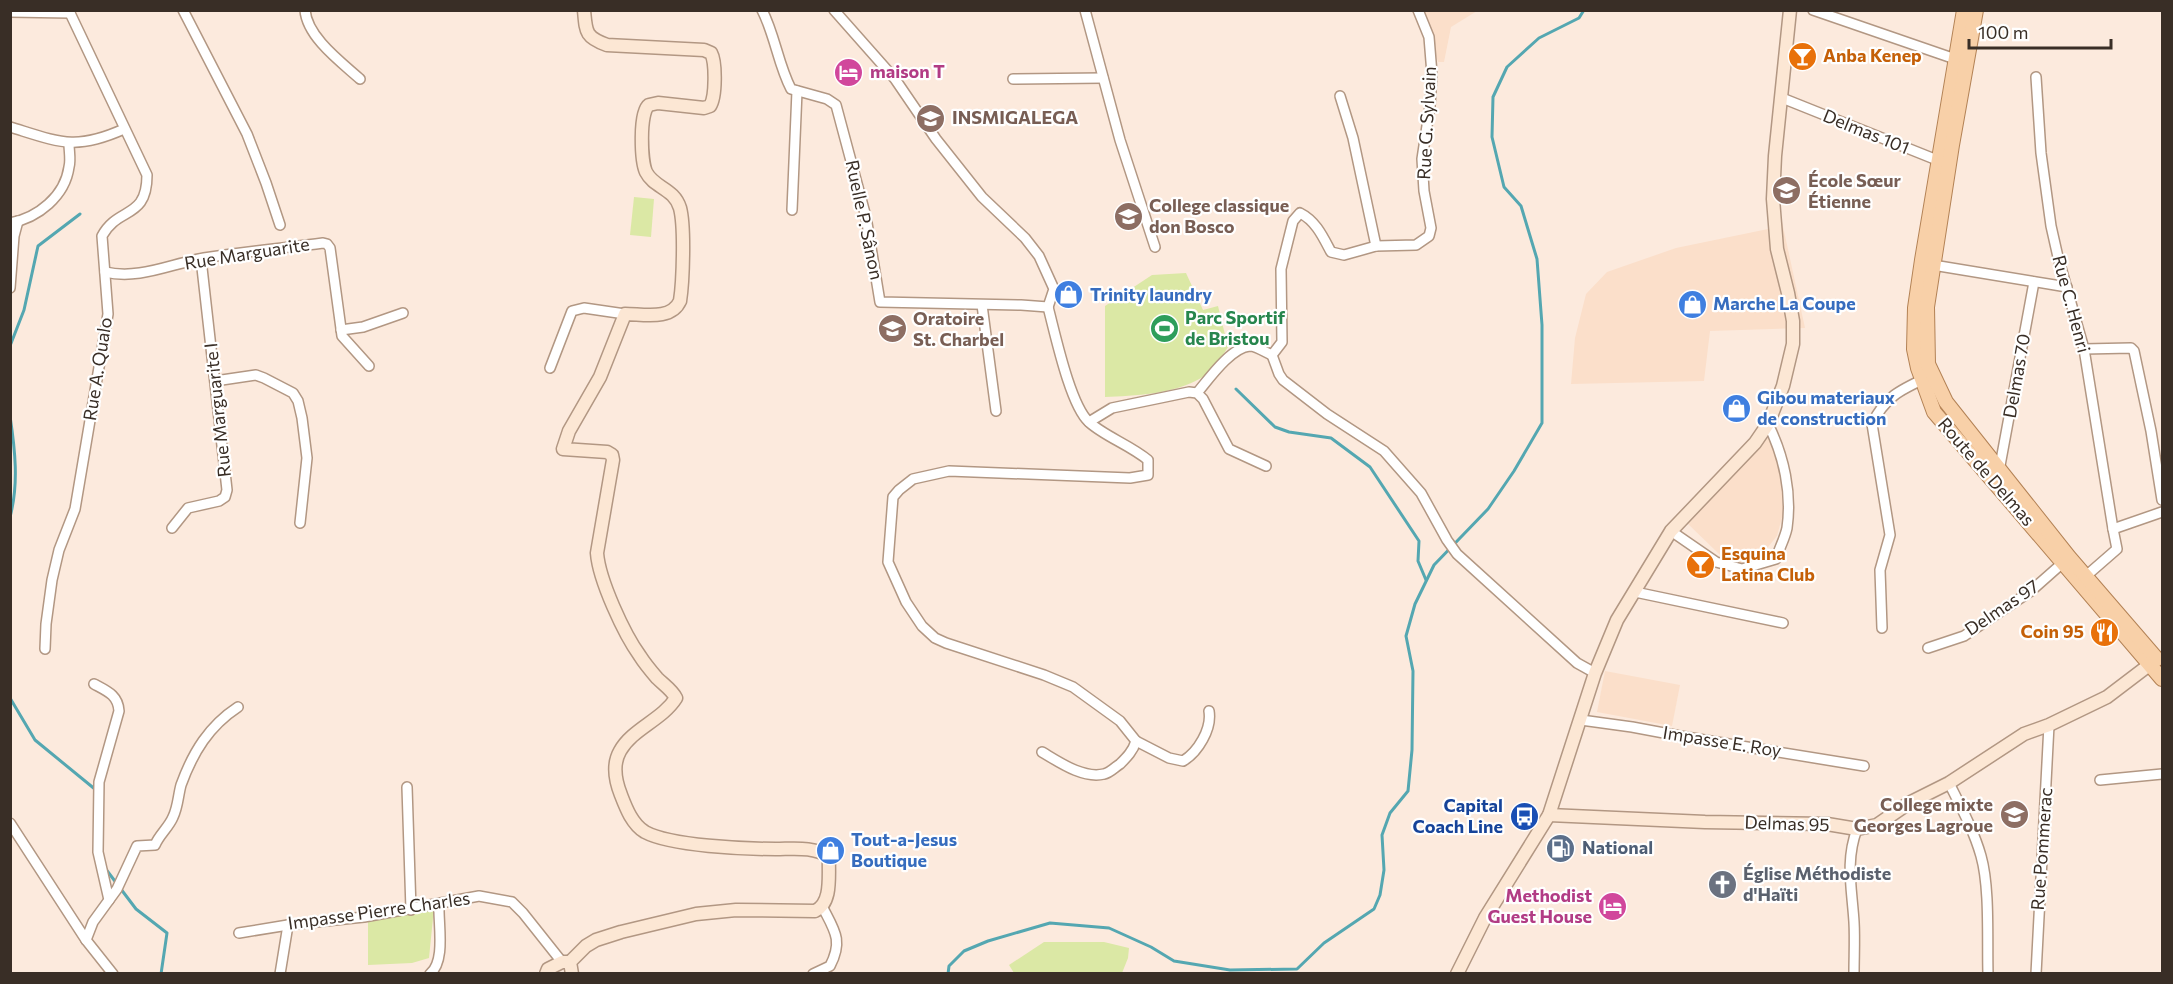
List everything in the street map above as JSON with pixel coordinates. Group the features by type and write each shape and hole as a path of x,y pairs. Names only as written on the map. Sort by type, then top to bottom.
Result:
{"main road":[{"name":"Route de Delmas","path":"1964,10 1961,61 1945,163 1927,307 1927,378 2065,560 2086,576 2157,663 2163,679"},
{"name":"Route de Delmas","path":"1961,61 1976,10"},
{"name":"Route de Delmas","path":"1945,163 1915,308 1914,349 1927,378 1934,412 2157,663"}],"street":[{"path":"183,10 247,134 279,225"},
{"path":"305,10 306,21 329,52 360,79"},
{"path":"550,368 572,311 584,308 625,315 672,313 677,308 681,292 682,223 680,207 669,190 654,182 646,172 642,152 643,112 649,105 658,104 704,108 710,106 713,100 714,61 711,52 607,45 588,36 584,10"},
{"path":"762,10 768,22 785,78 791,89 797,91 792,210"},
{"path":"834,10 895,80 936,139 982,197 1025,238 1039,256 1054,289 1048,307 1081,412 1089,422 1136,450 1148,460 1148,475 1130,478 949,471 913,479 893,497 887,557 906,602 921,626 935,638 1073,687 1120,721 1136,741 1169,758 1183,760 1189,757 1205,734 1210,722 1209,711"},
{"path":"1085,10 1120,140 1155,247"},
{"name":"Rue G. Sylvain","path":"1376,246 1416,245 1429,236 1431,228 1424,191 1422,159 1432,74 1429,37 1418,10"},
{"path":"1457,974 1490,909 1550,815 1595,673 1617,620 1671,531 1755,443 1768,424 1783,386 1793,344 1793,321 1777,249 1773,199 1775,156 1790,10"},
{"path":"1813,10 1961,61"},
{"path":"10,12 70,12"},
{"name":"Rue A. Qualo","path":"45,649 52,580 59,550 75,509 108,314 102,236 106,228 138,206 147,189 147,176 70,12"},
{"name":"Rue C. Henri","path":"2036,77 2041,153 2051,226 2084,350 2117,549 2086,576"},
{"path":"1013,79 1103,78"},
{"name":"Ruelle P. Sânon","path":"797,91 827,99 836,105 866,217 880,302 1021,304 1048,307"},
{"path":"1272,355 1282,342 1281,269 1293,220 1300,213 1307,217 1318,229 1331,252 1344,255 1376,246 1353,138 1340,96"},
{"name":"Delmas 101","path":"1782,98 1945,163"},
{"path":"10,127 69,144 100,140 124,129"},
{"path":"10,288 14,222 43,208 61,190 70,166 69,144"},
{"name":"Rue Marguarite","path":"105,272 135,275 201,259 327,244 330,248 341,330 345,341 369,366"},
{"name":"Rue Marguarite I","path":"172,528 188,508 219,501 225,497 227,490 201,259"},
{"path":"1933,265 2067,287"},
{"name":"Delmas 70","path":"1999,471 2034,282"},
{"path":"982,305 996,411"},
{"path":"341,330 363,327 403,313"},
{"path":"546,974 548,969 568,966 586,946 596,940 621,932 696,914 736,910 815,911 823,908 827,900 829,857 814,850 753,849 672,840 646,832 636,824 627,811 618,788 614,766 626,741 654,721 676,698 639,655 621,621 598,565 597,553 614,460 612,455 607,452 563,449 569,431 600,377 625,315"},
{"path":"1197,393 1229,357 1243,348 1251,346 1272,355 1283,381 1327,414 1384,451 1421,493 1457,554 1577,663 1595,673"},
{"path":"2084,350 2131,348 2134,351 2163,500"},
{"path":"215,381 256,375 293,393 302,418 307,458 300,523"},
{"path":"1882,628 1880,570 1890,535 1872,424 1880,408 1899,391 1927,378"},
{"path":"1089,422 1112,408 1189,392 1197,393 1203,399 1229,449 1266,466"},
{"path":"1671,531 1716,562 1742,569 1776,559 1787,529 1787,491 1782,458 1768,424"},
{"path":"2113,529 2163,512"},
{"name":"Delmas 97","path":"1928,648 1964,636 2031,591 2065,560"},
{"path":"1635,592 1783,623"},
{"name":"Delmas 95","path":"1550,815 1705,822 1827,824 1857,829 1877,825 1909,803 1949,783 2024,734 2049,725 2107,697 2157,663"},
{"path":"94,684 112,693 118,702 119,711 99,782 97,816 98,852 109,900"},
{"path":"86,940 93,922 117,889 137,846 155,845 172,820 188,767 204,737 221,718 238,707"},
{"name":"Impasse E. Roy","path":"1581,720 1863,766"},
{"name":"Rue Pommerac","path":"2036,974 2049,725"},
{"path":"1042,752 1066,766 1102,775 1130,754 1136,741"},
{"path":"2100,780 2163,774"},
{"path":"1949,783 1982,857 1988,974"},
{"path":"407,787 411,910"},
{"path":"10,823 86,940 112,974"},
{"path":"1854,974 1854,923 1849,869 1851,846 1857,829"},
{"name":"Impasse Pierre Charles","path":"239,933 411,910 479,896 512,902 568,966"},
{"path":"430,974 440,960 439,904"},
{"path":"813,974 830,966 838,946 836,934 823,908"},
{"path":"280,974 288,925"}],"shaded area":[{"path":"1423,11 1477,11 1451,27 1444,62 1438,62"},
{"name":"Marche La Coupe","path":"1768,216 1781,217 1805,328 1710,331 1704,381 1571,384 1575,338 1586,294 1607,272 1676,248 1768,229"},
{"path":"1769,436 1780,458 1783,514 1777,536 1760,557 1741,564 1719,554 1686,522"},
{"path":"1605,671 1680,685 1672,726 1597,712"}],"green space":[{"path":"634,197 654,199 651,237 630,235"},
{"name":"Parc Sportif de Bristou","path":"1186,273 1203,310 1218,306 1228,347 1223,356 1205,375 1179,388 1141,395 1105,397 1105,306 1152,275"},
{"path":"434,908 429,958 412,963 368,965 368,919"},
{"path":"1044,942 1104,942 1129,948 1128,958 1122,973 1014,973 1009,965"}],"waterway":[{"path":"948,974 949,966 964,951 988,941 1050,923 1109,928 1151,947 1174,961 1230,970 1297,969 1324,943 1374,909 1380,895 1384,870 1382,835 1390,813 1408,791 1412,750 1413,671 1406,636 1415,604 1434,565 1488,509 1514,471 1542,423 1542,325 1537,259 1521,206 1504,187 1492,137 1493,97 1507,67 1539,38 1579,18 1584,10"},
{"path":"10,346 24,310 38,246 80,214"},
{"path":"1236,389 1275,427 1289,432 1331,438 1370,467 1419,541 1418,561 1426,580"},
{"path":"10,416 15,454 15,492 10,517"},
{"path":"10,698 35,740 96,790"},
{"path":"105,868 136,909 167,933 161,974"}],"place":[{"name":"Anba Kenep","path":"1802,56"},
{"name":"maison T","path":"849,72"},
{"name":"INSMIGALEGA","path":"931,118"},
{"name":"École Sœur Étienne","path":"1787,191"},
{"name":"College classique don Bosco","path":"1128,216"},
{"name":"Trinity laundry","path":"1069,295"},
{"name":"Marche La Coupe","path":"1692,304"},
{"name":"Parc Sportif de Bristou","path":"1164,328"},
{"name":"Oratoire St. Charbel","path":"892,329"},
{"name":"Gibou materiaux de construction","path":"1736,408"},
{"name":"Esquina Latina Club","path":"1700,564"},
{"name":"Coin 95","path":"2105,632"},
{"name":"College mixte Georges Lagroue","path":"2014,815"},
{"name":"Capital Coach Line","path":"1524,816"},
{"name":"National","path":"1561,848"},
{"name":"Tout-a-Jesus Boutique","path":"830,850"},
{"name":"Église Méthodiste d'Haïti","path":"1722,884"},
{"name":"Methodist Guest House","path":"1613,906"}]}
